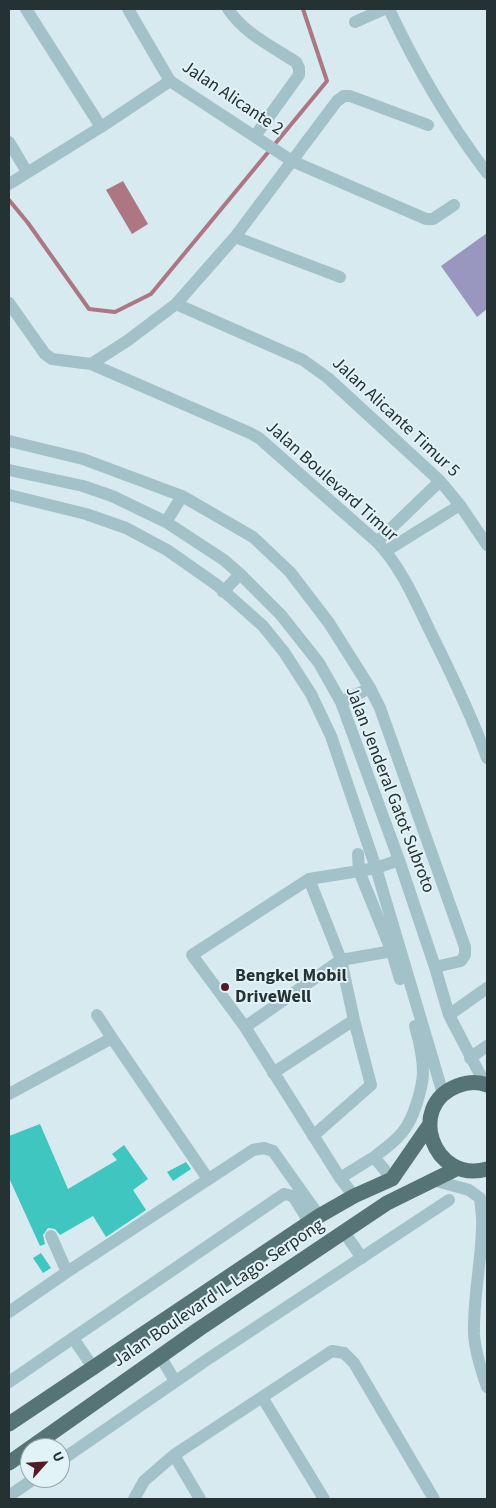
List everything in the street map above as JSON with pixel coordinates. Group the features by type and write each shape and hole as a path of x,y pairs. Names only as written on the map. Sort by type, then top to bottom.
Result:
{"main road":[{"path":"486,1084 474,1082 463,1084 443,1094 436,1103 430,1124 432,1140 440,1155 448,1163 469,1171 487,1169"},
{"path":"392,1179 430,1124"},
{"name":"Jalan Boulevard IL Lago. Serpong","path":"9,1463 199,1329 388,1203 458,1168"},
{"name":"Jalan Boulevard IL Lago. Serpong","path":"9,1424 94,1369 315,1219 354,1196 392,1179"},
{"path":"184,1308 199,1329"}],"street":[{"path":"26,9 101,127"},
{"name":"Jalan Alicante 2","path":"128,9 170,81 289,159 426,219 433,219 454,205"},
{"path":"228,9 237,22 296,62 299,68 299,75 258,138"},
{"path":"355,22 384,9"},
{"path":"389,9 410,54 434,98 487,173"},
{"path":"9,142 18,178 101,127 170,81"},
{"path":"91,364 127,341 176,304 235,237 289,159 337,101 344,96 350,96 426,124"},
{"path":"235,237 340,277"},
{"name":"Jalan Boulevard Timur","path":"9,303 45,354 52,359 91,364 259,438 382,547 420,610 472,716 487,758"},
{"name":"Jalan Alicante Timur 5","path":"176,304 303,360 316,368 440,481 460,506 484,531 487,545"},
{"path":"9,441 82,458 182,496 253,537 290,572 330,624 370,688 380,708 401,764 421,826 465,947 465,954 461,961 435,967"},
{"name":"Jalan Jenderal Gatot Subroto","path":"9,470 83,486 112,496 166,522 224,560 281,614 318,663 341,702 399,860 435,967 448,1015 486,1084"},
{"path":"382,547 440,481"},
{"name":"Jalan Jenderal Gatot Subroto","path":"9,495 86,514 126,528 167,550 217,585 263,626 284,652 310,694 331,736 376,868 396,951 443,1094"},
{"path":"166,522 182,496"},
{"path":"382,547 460,506"},
{"path":"223,592 240,574"},
{"path":"341,702 370,688"},
{"path":"340,1178 389,1146 407,1126 415,1108 423,1073 418,1037 396,951 359,871 358,854"},
{"path":"354,1196 340,1178 245,1027 192,954 309,879 376,868 399,860"},
{"path":"309,879 341,960 371,1085 313,1136"},
{"path":"245,1027 341,960 396,951"},
{"path":"448,1015 487,988"},
{"path":"97,1015 208,1178"},
{"path":"273,1073 354,1020"},
{"path":"9,1094 112,1038"},
{"path":"470,1058 487,1046"},
{"path":"9,1296 11,1311 208,1178 253,1150 264,1148 273,1152 315,1219"},
{"path":"374,1156 392,1179"},
{"path":"433,1180 468,1190 480,1198 483,1227 475,1300 474,1336 487,1387"},
{"path":"9,1382 284,1194 293,1196 315,1219"},
{"path":"70,1454 175,1381 449,1200"},
{"path":"344,1232 362,1258"},
{"path":"51,1236 67,1272"},
{"path":"73,1338 94,1369"},
{"path":"134,1499 144,1481 174,1455 332,1351 344,1353 354,1363 434,1499"},
{"path":"160,1356 175,1381"},
{"path":"262,1397 324,1499"},
{"path":"174,1455 200,1499"},
{"path":"9,1496 21,1488"}],"shaded area":[{"path":"123,181 148,224 132,234 106,190"},
{"path":"487,233 487,309 477,317 441,266"}],"building":[{"path":"40,1124 68,1189 117,1160 112,1154 124,1145 148,1179 133,1190 146,1210 106,1237 93,1216 60,1235 55,1229 48,1228 43,1235 45,1244 40,1246 9,1178 9,1136"},
{"path":"186,1162 191,1169 173,1181 167,1172"},
{"path":"41,1253 51,1268 43,1273 33,1258"}],"waterway":[{"path":"9,200 28,223 89,309 115,312 151,294 327,81 303,9"}],"place":[{"name":"Bengkel Mobil DriveWell","path":"225,987"}]}
